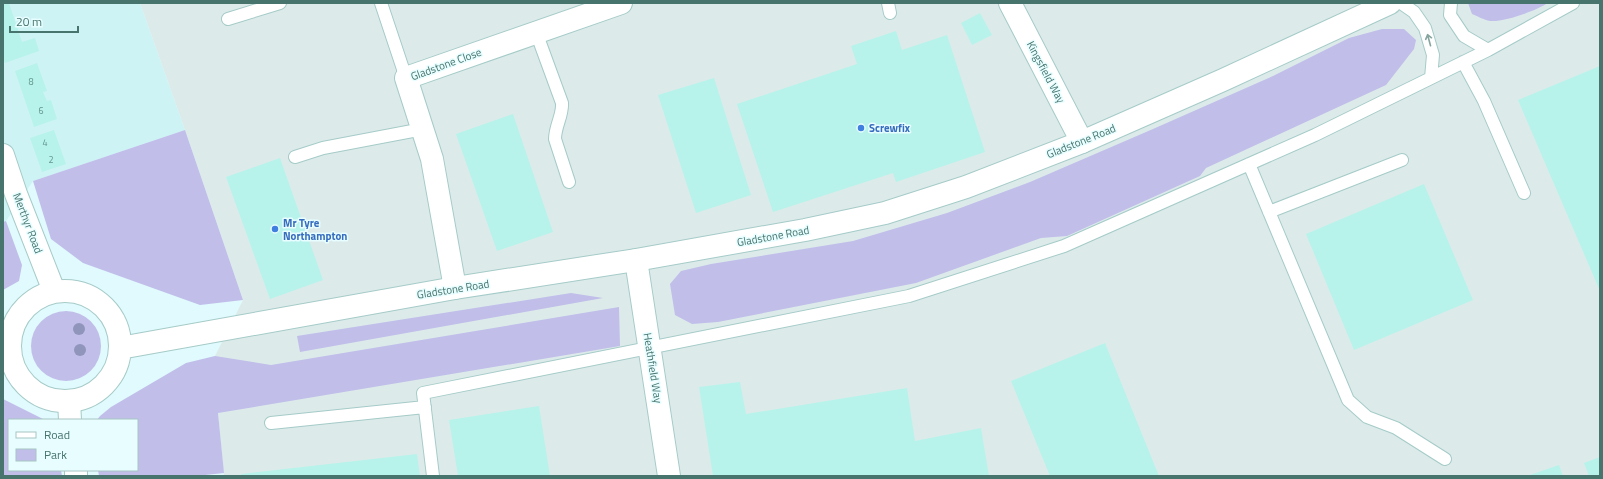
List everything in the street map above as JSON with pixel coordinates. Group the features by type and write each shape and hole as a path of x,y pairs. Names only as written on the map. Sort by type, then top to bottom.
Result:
{"street":[{"name":"Gladstone Close","path":"455,288 432,159 406,78 621,3"},
{"name":"Kingsfield Way","path":"1010,3 1082,142"},
{"name":"Gladstone Road","path":"120,348 455,288 636,260 805,230 885,213 966,187 1082,142 1223,80 1390,3"},
{"name":"Merthyr Road","path":"3,155 16,194 54,291"},
{"name":"Heathfield Way","path":"636,260 669,476"},
{"path":"70,290 86,295 100,303 112,316 118,331 120,348 118,364 110,378 99,390 85,398 70,411 52,400 36,393 23,382 6,351 19,315 26,306 38,297 54,291 70,290"}],"lane":[{"path":"228,19 280,3"},
{"path":"381,3 406,78"},
{"path":"1401,3 1414,12 1426,28 1433,56 1431,78"},
{"path":"1452,3 1450,15 1464,36 1488,50"},
{"path":"433,476 424,393 909,296 1064,246 1315,134 1488,50 1572,3"},
{"path":"536,32 562,102 562,108 556,126 555,139 569,182"},
{"path":"1463,62 1484,101 1524,193"},
{"path":"295,157 323,148 423,129"},
{"path":"1269,212 1402,160"},
{"path":"1249,164 1348,400 1367,417 1396,428 1445,459"},
{"path":"271,423 425,407"}],"shaded area":[{"path":"3,3 140,3 185,130 33,181 6,221 3,222"},
{"path":"140,3 1600,3 1600,476 224,476 218,413 215,356 243,300"}],"green space":[{"path":"1468,3 1548,3 1536,9 1504,20 1490,21 1472,14"},
{"path":"1382,29 1404,29 1416,40 1414,49 1386,85 1206,168 1200,176 1067,236 1041,238 916,283 718,322 692,324 675,315 670,284 681,271 711,264 853,241 947,213 1030,182 1153,129 1273,76 1349,38"},
{"path":"185,130 243,300 200,305 83,263 51,239 33,181"},
{"path":"6,221 22,265 19,281 3,290 3,222"},
{"path":"571,293 603,298 300,352 297,336"},
{"path":"619,307 620,346 218,413 224,473 196,476 99,476 98,471 138,471 138,419 98,419 111,407 186,363 215,356 271,365"},
{"path":"66,311 79,314 91,321 98,333 101,346 98,359 91,371 79,378 66,381 53,378 41,371 34,359 31,346 34,333 41,321 53,314"},
{"path":"3,399 43,419 8,419 8,471 61,471 62,476 3,476"}],"building":[{"path":"3,3 9,3 22,42 35,38 39,51 5,63 3,58"},
{"path":"980,13 992,35 972,45 961,23"},
{"name":"Screwfix","path":"896,31 902,50 947,35 985,152 896,182 893,173 773,212 737,104 857,64 851,46"},
{"path":"37,63 47,91 43,92 47,101 51,100 57,119 34,127 15,71"},
{"path":"1600,66 1600,291 1518,100"},
{"path":"714,78 751,195 696,213 658,95"},
{"path":"513,114 553,232 497,251 456,134"},
{"path":"54,130 66,164 42,172 30,138"},
{"name":"Mr Tyre Northampton","path":"280,158 323,280 270,299 226,177"},
{"path":"1424,184 1473,300 1354,350 1306,234"},
{"path":"1105,343 1159,476 1050,476 1011,381"},
{"path":"740,382 746,414 907,388 915,441 981,428 989,476 713,476 699,387"},
{"path":"539,406 550,476 458,476 449,420"},
{"path":"417,454 420,476 241,476 241,474"},
{"path":"1600,457 1600,476 1589,476 1584,463"},
{"path":"1559,465 1563,476 1527,476"}],"place":[{"name":"Screwfix","path":"861,128"},
{"name":"Mr Tyre Northampton","path":"275,229"}]}
